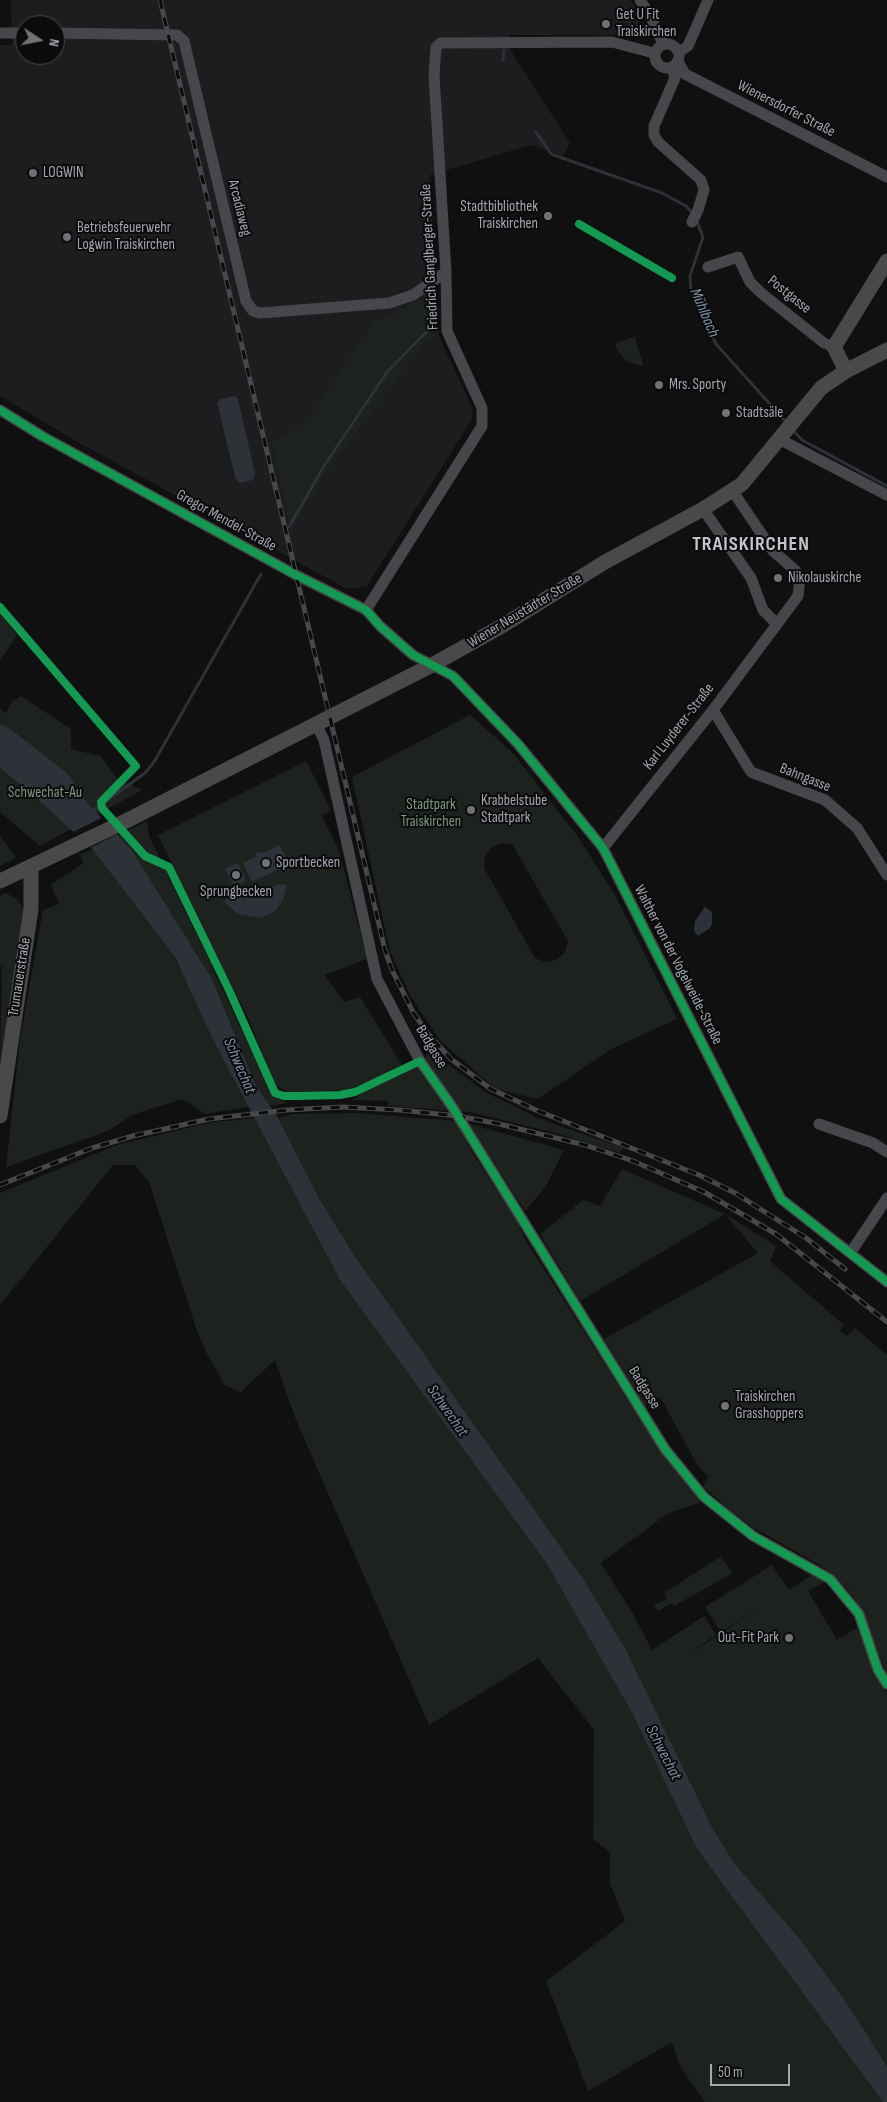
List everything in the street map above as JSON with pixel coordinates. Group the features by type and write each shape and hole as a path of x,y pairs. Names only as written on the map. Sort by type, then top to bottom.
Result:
{"main road":[{"path":"846,371 834,347 887,261"},
{"name":"Wiener Neustädter Straße","path":"0,881 126,821 432,665 510,621 605,562 703,509 736,497 820,388 846,371 887,350"},
{"name":"Trumauerstraße","path":"0,1116 31,909 30,867"}],"street":[{"path":"640,0 650,15 663,44"},
{"path":"692,222 704,190 701,180 658,142 654,134 654,126 675,78 676,60 672,44 663,44 654,53 655,62 663,68 676,60 688,46 708,0"},
{"path":"0,33 15,33"},
{"name":"Arcadiaweg","path":"65,33 177,35 184,41 246,301 254,311 260,313 389,303 413,294 446,272"},
{"name":"Friedrich Ganglberger-Straße","path":"366,610 482,426 482,408 447,331 446,272 434,75 436,47 441,43 612,42 654,53"},
{"name":"Wienersdorfer Straße","path":"676,60 685,74 887,177"},
{"name":"Postgasse","path":"708,268 738,257 750,282 760,292 824,343 834,347"},
{"name":"Gregor Mendel-Straße","path":"0,410 296,575 366,610 380,626 413,655 432,665"},
{"path":"785,431 887,496"},
{"name":"Karl Luyderer-Straße","path":"603,848 712,710 798,596 800,577 773,551 736,497"},
{"path":"703,509 751,578 763,610 777,624"},
{"name":"Walther von der Vogelweide-Straße","path":"432,665 453,676 518,744 603,848 781,1199 887,1282"},
{"name":"Bahngasse","path":"712,710 751,772 825,800 857,828 887,875"},
{"name":"Badgasse","path":"316,724 324,740 376,979 420,1061 451,1105 665,1449 704,1497 753,1536 830,1579 859,1614 878,1670 887,1684"},
{"path":"819,1124 873,1143 887,1152"},
{"path":"851,1252 887,1198"}],"shaded area":[{"path":"11,0 631,0 637,10 639,29 632,35 510,35 511,51 570,143 563,156 531,145 430,175 439,337 473,409 471,421 367,586 347,589 76,441 0,396 0,45 12,45"}],"green space":[{"path":"422,297 433,337 427,340 328,470 290,530 272,442 304,423 375,320 394,315"},
{"path":"635,337 643,365 641,366 626,361 615,347 617,342"},
{"path":"0,613 17,635 0,661"},
{"name":"Schwechat-Au","path":"21,696 71,729 71,749 100,756 118,779 142,790 40,846 0,812 0,709 6,713 12,702"},
{"name":"Stadtpark Traiskirchen","path":"470,715 511,751 579,838 616,897 677,1019 611,1049 538,1099 496,1089 441,1042 411,997 390,952 352,777","holes":["501,843 512,844 568,941 565,952 556,960 545,962 535,958 484,868 485,857 491,848"]},
{"path":"306,761 331,810 322,816 339,851 367,959 325,975 344,1002 360,997 403,1067 348,1090 288,1092 275,1085 248,1017 219,961 211,965 272,1094 287,1103 270,1106 258,1088 212,979 205,968 185,977 214,1042 248,1107 205,1114 182,1099 132,1115 108,1131 6,1167 20,1040 43,910 59,904 51,885 83,863 80,854 93,850 175,957 182,973 202,963 131,849 118,835 147,821 149,836 209,960 217,957 158,835"},
{"path":"0,835 16,858 0,866"},
{"path":"6,893 17,899 24,910 0,1064 2,963 0,970 0,896"},
{"path":"430,1051 487,1093 540,1119 623,1148 620,1153 552,1132 470,1112 388,1106 388,1101 353,1100 365,1090 419,1065"},
{"path":"357,1113 456,1121 473,1154 516,1219 526,1241 659,1449 701,1502 667,1514 601,1563 633,1614 652,1650 704,1616 716,1635 683,1658 765,1605 721,1632 705,1607 772,1565 789,1590 813,1574 824,1582 808,1591 837,1640 857,1628 887,1693 887,2066 848,2005 804,1944 734,1863 712,1827 626,1650 584,1580 354,1255 319,1198 278,1118 292,1114"},
{"path":"254,1118 340,1280 547,1564 631,1711 697,1849 883,2102 705,2102 681,2068 672,2042 588,2091 546,1981 625,1921 610,1884 610,1852 593,1839 594,1730 538,1658 429,1725 296,1420 275,1360 240,1393 225,1385 206,1352 196,1328 149,1182 135,1165 113,1165 0,1305 0,1193 117,1145 208,1123"},
{"path":"469,1124 564,1150 546,1186 525,1211"},
{"path":"622,1169 725,1214 580,1301 540,1234 583,1200 600,1206"},
{"path":"725,1214 776,1246 770,1261 844,1325 840,1330 847,1336 855,1328 887,1355 887,1675 861,1609 848,1590 820,1565 757,1530 730,1511 703,1486 709,1477 698,1466 660,1397 645,1406 604,1339 758,1253"},
{"path":"720,1557 733,1573 674,1606 672,1603 658,1611 654,1606 667,1598 664,1593"}],"water":[{"path":"235,396 238,399 255,474 253,480 240,483 236,480 217,403 221,399"},
{"name":"Schwechat","path":"0,724 10,729 67,773 88,804 131,849 212,979 257,1087 278,1118 319,1198 354,1255 584,1580 626,1650 712,1827 734,1863 804,1944 848,2005 887,2066 887,2102 883,2102 697,1849 631,1711 547,1564 340,1280 214,1042 175,957 93,850 29,791 0,768"},
{"name":"Sportbecken","path":"280,845 289,864 252,882 243,863 255,857 256,852 263,853"},
{"name":"Sprungbecken","path":"238,863 246,881 234,887 225,869"},
{"path":"279,884 287,885 283,900 274,912 260,918 238,914 224,901 235,895 242,897 247,890 253,890 257,895"},
{"path":"705,907 712,912 712,924 710,928 698,936 694,931 695,921"}],"pier":[{"path":"103,817 119,833 88,849 71,833"}],"waterway":[{"name":"Mühlbach","path":"503,60 504,50"},
{"name":"Mühlbach","path":"536,132 551,154 662,193 686,206 693,214"},
{"name":"Mühlbach","path":"696,219 703,237 690,276 691,291 716,344 786,422"},
{"path":"289,527 324,466 387,372 427,331"},
{"name":"Mühlbach","path":"792,429 802,440 887,486"},
{"path":"91,812 145,773 154,762 261,574"}],"railway":[{"path":"160,0 385,950 392,970 413,1012 428,1034 451,1059 491,1089 538,1111 699,1175 735,1193 806,1238 845,1269"},
{"path":"0,1185 92,1148 133,1136 209,1119 287,1110 343,1107 457,1116 495,1123 585,1145 633,1161 704,1192 776,1234 887,1322"}],"cycle path":[{"path":"579,224 672,278"},
{"path":"0,410 42,436 296,575 366,610 380,626 413,655 453,676 518,744 603,848 781,1199 887,1282"},
{"path":"0,607 136,766 101,802 102,808 145,856 169,867 229,990 275,1093 284,1096 297,1096 340,1095 355,1092 420,1061 451,1105 665,1449 704,1497 753,1536 830,1579 859,1614 878,1670 887,1684"}],"place":[{"name":"Get U Fit Traiskirchen","path":"606,24"},
{"name":"LOGWIN","path":"33,173"},
{"name":"Stadtbibliothek Traiskirchen","path":"548,216"},
{"name":"Betriebsfeuerwehr Logwin Traiskirchen","path":"67,237"},
{"name":"Mrs. Sporty","path":"659,385"},
{"name":"Stadtsäle","path":"726,413"},
{"name":"Nikolauskirche","path":"778,578"},
{"name":"Krabbelstube Stadtpark","path":"471,810"},
{"name":"Sportbecken","path":"266,863"},
{"name":"Sprungbecken","path":"236,875"},
{"name":"Traiskirchen Grasshoppers","path":"725,1406"},
{"name":"Out-Fit Park","path":"789,1638"}],"district":[{"name":"TRAISKIRCHEN","path":"751,545"}]}
